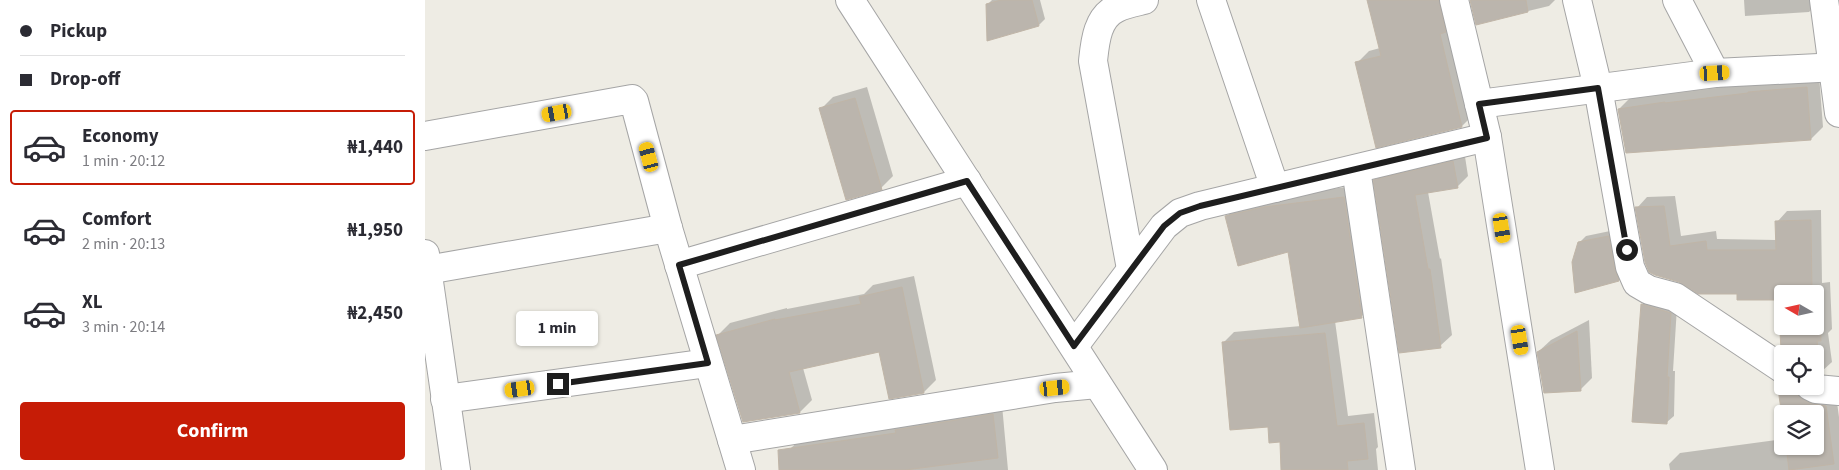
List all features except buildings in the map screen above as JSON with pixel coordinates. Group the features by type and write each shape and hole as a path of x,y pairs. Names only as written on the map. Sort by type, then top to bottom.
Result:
{"street":[{"path":"850,0 1153,470"},
{"path":"1131,269 1093,61 1095,41 1101,22 1115,8 1144,0"},
{"path":"1211,0 1275,188"},
{"path":"1453,0 1487,138 1540,470"},
{"path":"1577,0 1598,88 1630,268 1637,283 1649,290 1675,297 1774,363"},
{"path":"1677,0 1715,73"},
{"path":"1825,0 1836,67 1839,113"},
{"path":"1479,104 1715,73 1836,67"},
{"path":"425,136 632,99 635,104 668,228 741,470"},
{"path":"1074,346 1164,226 1180,213 1200,206 1487,138"},
{"path":"1356,169 1401,470"},
{"path":"679,265 967,181"},
{"path":"456,470 426,262 668,228"},
{"path":"445,399 708,363"},
{"path":"732,440 1046,389 1097,384"},
{"path":"1824,390 1839,392"}],"route":[{"path":"558,384 708,363 679,265 967,181 1074,346 1164,226 1180,213 1200,206 1487,138 1479,104 1598,88 1627,250"}]}
